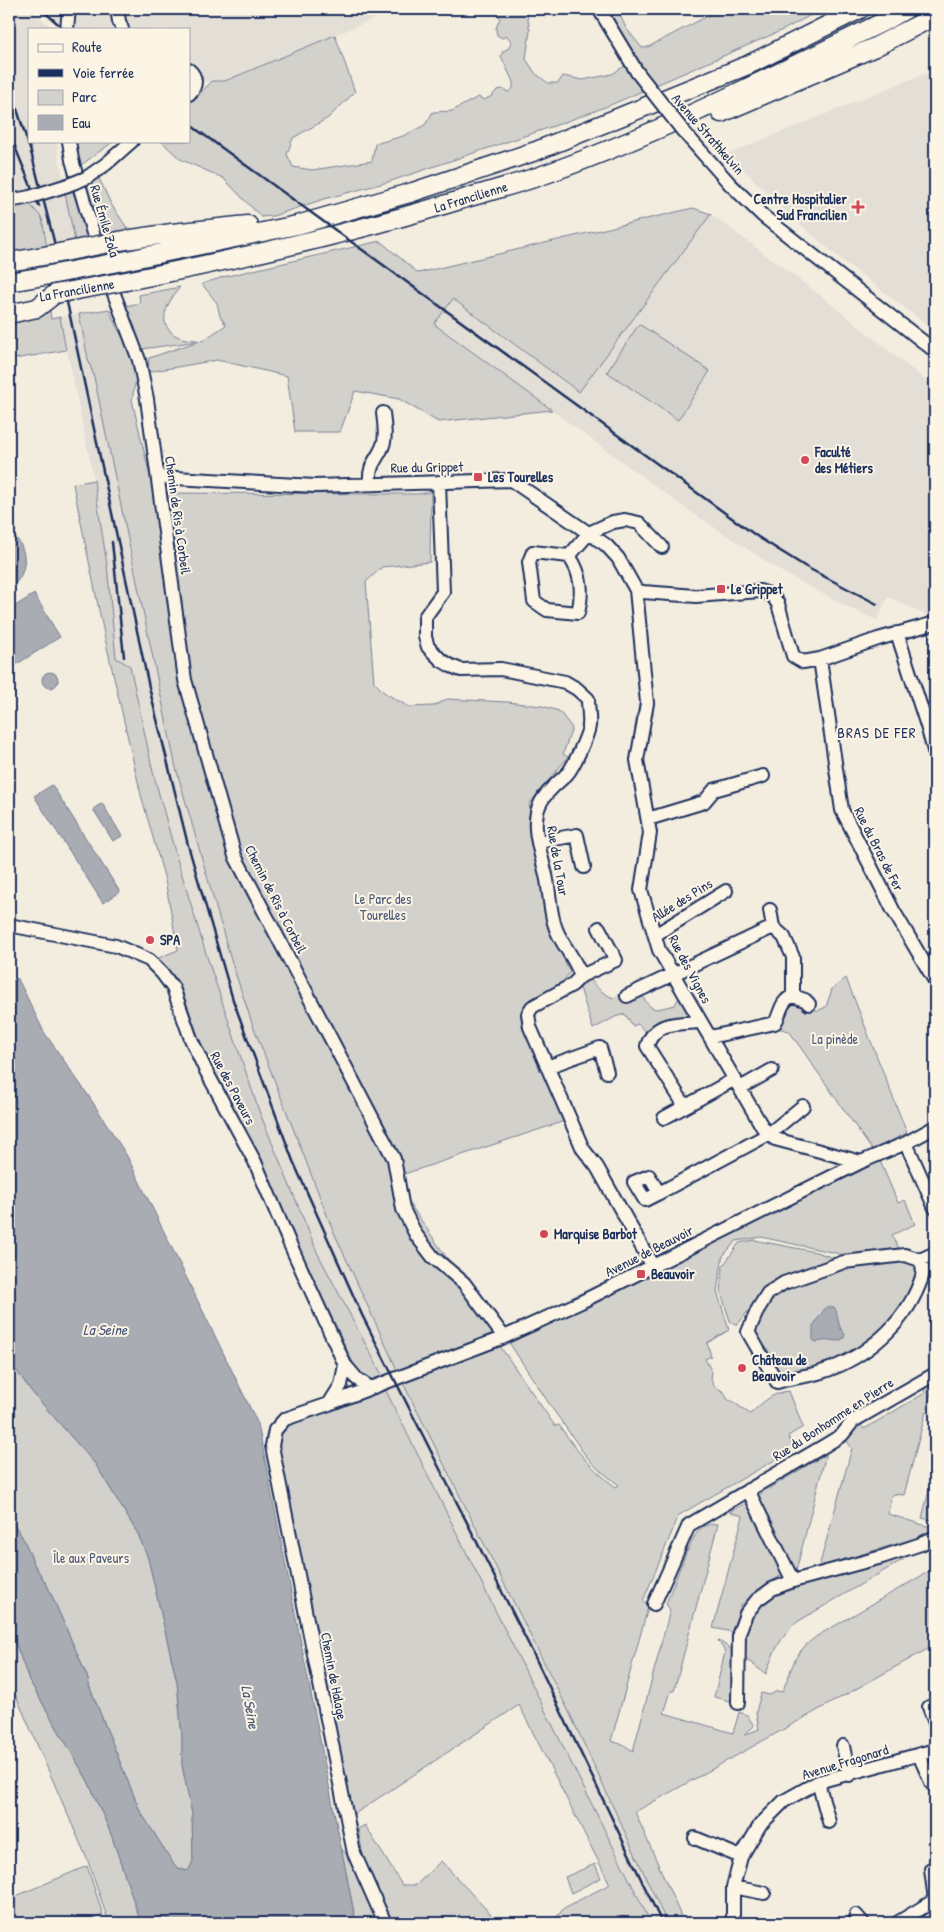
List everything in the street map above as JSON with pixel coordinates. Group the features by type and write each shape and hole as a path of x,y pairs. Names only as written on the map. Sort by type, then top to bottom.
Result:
{"highway":[{"name":"La Francilienne","path":"9,282 123,261 297,225 413,192 536,151 748,65 860,9"},
{"name":"La Francilienne","path":"9,302 126,281 301,244 414,215 554,171 650,132 739,92 906,9"},
{"path":"650,132 670,134 875,47 935,16"},
{"path":"875,47 889,47 935,27"},
{"path":"9,262 163,234 220,229 344,211"},
{"path":"9,314 37,308 55,294"}],"street":[{"path":"67,28 69,9"},
{"path":"118,9 122,28"},
{"name":"Avenue Strathkelvin","path":"598,9 637,72 683,131 730,184 763,216 935,351"},
{"path":"190,71 194,75 195,81 190,93"},
{"name":"Rue Émile Zola","path":"69,142 72,160 99,254 129,335"},
{"path":"9,200 30,197 86,178 106,164 131,142"},
{"name":"Chemin de Ris à Corbeil","path":"129,335 139,360 147,399 185,680 235,856 394,1159 403,1209 416,1235 433,1257 464,1284 504,1337"},
{"name":"Rue du Grippet","path":"370,483 369,474 384,442 383,413"},
{"name":"Rue du Grippet","path":"158,477 315,486 511,480 606,545 618,558 636,590"},
{"name":"Rue de la Tour","path":"439,482 443,592 425,617 424,637 428,647 441,660 461,670 501,668 565,682 577,689 588,699 589,726 579,751 568,773 556,782 540,803 536,820 538,842 556,931 570,952 581,976"},
{"path":"569,556 589,533 613,522 625,520 640,523 662,547"},
{"path":"533,552 569,556 577,567 582,596 578,613 548,610 534,601 529,562 533,552"},
{"path":"636,590 696,596 760,591 772,595 778,604 794,656 803,662 820,659 897,633 935,623"},
{"name":"Rue des Vignes","path":"636,590 648,703 637,760 650,833 641,890 660,950 763,1128 769,1134"},
{"path":"897,633 931,724 935,754"},
{"name":"Rue du Bras de Fer","path":"820,659 842,810 893,910 935,981"},
{"path":"648,819 704,802 714,790 763,776"},
{"path":"538,842 577,834 584,868"},
{"name":"Allée des Pins","path":"655,935 726,891"},
{"path":"770,910 774,927 784,937 793,957 793,996"},
{"name":"Rue des Paveurs","path":"9,925 116,946 149,960 162,973 173,988 191,1039 205,1069 255,1162 345,1365"},
{"path":"627,996 774,927"},
{"path":"599,928 616,960 581,976 572,985 532,1007 528,1014 530,1027 583,1149 598,1167 652,1266"},
{"path":"710,1037 775,1024 781,1006 788,998 793,996 805,1000 809,1004"},
{"path":"685,1106 647,1046 650,1037 658,1028 701,1022"},
{"path":"547,1067 600,1048 607,1072"},
{"path":"664,1118 685,1106 772,1070"},
{"path":"659,1193 769,1134 803,1106"},
{"name":"Avenue de Beauvoir","path":"275,1430 285,1419 504,1337 581,1302 935,1127"},
{"path":"769,1134 775,1139 861,1162"},
{"path":"906,1143 935,1208"},
{"path":"920,1260 924,1267 922,1280 914,1298 895,1323 870,1349 818,1373 776,1382 748,1332 758,1309 768,1293 784,1283 844,1262 905,1255 920,1260 935,1253"},
{"path":"345,1365 357,1379 371,1388"},
{"path":"329,1404 341,1385 345,1365"},
{"name":"Rue du Bonhomme en Pierre","path":"654,1604 689,1525 842,1434 853,1422 935,1374"},
{"name":"Chemin de Halage","path":"275,1430 272,1446 354,1854 385,1923"},
{"path":"748,1490 793,1580"},
{"path":"738,1703 739,1632 746,1614 757,1600 772,1589 793,1580 890,1554 921,1544 935,1537"},
{"path":"929,1708 935,1723"},
{"path":"843,1746 849,1775"},
{"name":"Avenue Fragonard","path":"733,1923 733,1886 740,1856 760,1825 772,1812 798,1792 818,1782 935,1750"},
{"path":"919,1755 932,1784"},
{"path":"818,1782 829,1822"},
{"path":"695,1838 740,1856"},
{"path":"897,1923 913,1919 935,1900 930,1869"},
{"path":"733,1886 764,1893"}],"shaded area":[{"path":"9,9 31,9 52,28 28,28 28,142 56,142 77,255 52,260 42,218 16,189 9,190"},
{"path":"44,9 398,9 225,81 190,82 190,28 66,28"},
{"name":"Centre Hospitalier Sud Francilien","path":"935,71 935,331 838,257 788,214 728,154 916,77"},
{"name":"Faculté des Métiers","path":"711,214 825,299 935,388 935,615 928,616 888,597 877,620 849,608 782,572 685,508 434,324 452,299 579,392"},
{"path":"79,314 88,359 94,377 176,768 209,887 252,1023 332,1228 398,1372 383,1377 318,1254 259,1111 207,957 175,852 153,772 130,666 116,659 107,565 94,480 60,317"},
{"path":"402,1381 570,1714 667,1923 651,1923 385,1389"}],"green space":[{"path":"495,9 526,9 530,31 526,59 535,73 548,83 558,83 563,76 583,80 612,74 637,58 615,28 606,9 617,9 626,28 642,48 648,47 721,9 740,12 747,9 822,9 785,29 608,106 388,182 324,199 273,216 261,217 223,178 180,159 162,142 190,142 190,101 197,97 212,81 225,81 335,35 355,92 328,118 293,138 287,154 293,167 312,170 372,161 375,144 403,136 425,125 433,112 452,111 478,97 484,100 492,96 497,90 502,89 509,92 513,88 513,82 501,56 503,51 509,48 511,41 507,36 502,38 497,35 496,28 500,18"},
{"path":"75,142 113,142 81,165"},
{"path":"98,176 111,204 129,231 98,237 87,185"},
{"path":"72,190 89,238 75,241 65,193"},
{"path":"26,200 42,218 47,247 9,253 9,204"},
{"path":"693,208 711,214 579,392 453,299 434,324 552,410 438,422 399,399 355,391 340,432 295,432 287,376 217,360 148,372 149,358 199,341 142,349 125,306 140,303 139,295 180,287 171,299 165,313 166,326 179,337 202,341 226,325 220,316 217,303 202,284 223,277 380,241 418,273"},
{"name":"Le Parc des Tourelles","path":"109,309 117,328 126,342 137,373 132,400 154,493 418,494 431,492 430,562 382,567 366,582 374,682 385,693 409,707 434,706 447,699 542,706 559,711 572,728 563,754 568,757 529,804 549,928 570,972 558,989 526,1007 568,1120 392,1178 449,1261 463,1289 498,1331 398,1372 332,1228 252,1023 231,960 176,768 94,377 88,359 79,314"},
{"path":"50,311 51,319 60,317 66,350 9,360 9,319"},
{"path":"639,324 710,371 678,420 607,372"},
{"path":"94,480 107,565 116,658 130,666 153,772 207,957 259,1111 318,1254 383,1377 367,1378 355,1367 252,1146 203,1050 182,990 174,976 156,959 178,950 165,880 141,795 104,634 73,484"},
{"path":"587,973 598,988 614,998 625,991 642,995 649,1005 655,1009 675,1005 678,999 681,999 689,1016 688,1020 650,1037 638,1024 633,1026 625,1014 615,1017 593,1029 579,985"},
{"name":"La pinède","path":"846,978 907,1133 872,1150 789,1031 777,1028 791,999 809,1004 817,1011 826,1007 832,989"},
{"path":"880,1161 898,1203 905,1200 915,1224 892,1235 899,1248 845,1255 761,1237 736,1241 723,1256 717,1291 729,1330 707,1343 711,1356 705,1359 712,1372 711,1378 714,1386 724,1392 728,1400 750,1414 763,1402 778,1393 789,1391 803,1427 788,1436 794,1449 679,1515 643,1601 649,1604 611,1741 624,1745 633,1751 670,1610 666,1604 691,1542 704,1526 718,1524 674,1691 671,1691 664,1713 733,1733 739,1712 747,1715 754,1726 744,1735 759,1729 756,1712 761,1693 770,1695 777,1691 782,1692 794,1661 802,1649 817,1636 933,1569 935,1573 935,1645 635,1812 684,1923 667,1923 570,1714 402,1381 500,1346 555,1426 559,1425 585,1459 616,1487 619,1485 597,1468 586,1456 508,1341"},
{"path":"754,1240 816,1252 834,1258 835,1261 754,1304 737,1325 730,1321 721,1293 723,1266 739,1243"},
{"path":"916,1257 921,1280 870,1349 792,1378 778,1375 753,1330 768,1293 819,1270"},
{"name":"Île aux Paveurs","path":"9,1360 32,1392 96,1465 138,1534 148,1558 177,1682 182,1737 182,1765 192,1814 193,1861 187,1871 178,1868 173,1863 140,1811 90,1688 87,1676 48,1587 34,1564 24,1540 9,1516"},
{"path":"935,1383 904,1495 895,1494 891,1496 888,1514 933,1528 923,1536 819,1567 852,1448 842,1435 860,1424 864,1429 925,1393 924,1389"},
{"path":"385,1389 651,1923 552,1923 564,1908 610,1884 519,1705 353,1815 277,1451 282,1430 288,1424"},
{"path":"826,1454 796,1571 758,1495"},
{"path":"935,1467 935,1521 922,1518"},
{"path":"752,1500 788,1571 758,1590 741,1605 732,1632 713,1628 743,1516 729,1512"},
{"path":"901,1555 904,1559 797,1622 778,1646 766,1674 739,1654 738,1703 714,1697 725,1652 718,1640 738,1654 746,1614 782,1585 791,1589 798,1584"},
{"path":"9,1625 29,1680 88,1781 111,1834 141,1923 109,1923 88,1861 9,1680"},
{"path":"365,1825 402,1885 416,1885 441,1861 499,1923 393,1923 363,1856 358,1829"},
{"path":"341,1848 352,1861 379,1923 356,1923"},
{"path":"595,1864 601,1878 571,1893 565,1877"},
{"path":"87,1866 103,1915 83,1923 9,1923 9,1899"}],"water":[{"path":"9,531 20,544 23,552 24,568 16,583 9,589"},
{"path":"34,594 60,637 9,669 9,610"},
{"path":"50,672 56,674 58,680 56,686 50,688 44,686 42,680 44,674"},
{"path":"52,785 120,892 103,903 34,796"},
{"path":"102,803 122,836 113,841 93,809"},
{"name":"La Seine","path":"18,979 44,1032 90,1098 127,1156 258,1424 356,1923 141,1923 111,1834 88,1781 29,1680 9,1625 9,1516 24,1540 34,1564 48,1587 87,1676 90,1688 140,1811 173,1863 178,1868 186,1871 190,1868 193,1861 192,1814 182,1765 182,1737 177,1682 148,1558 138,1534 96,1465 32,1392 9,1360 9,983"},
{"path":"826,1307 834,1307 840,1328 845,1334 844,1338 839,1341 816,1342 813,1340 813,1326"}],"railway":[{"path":"41,9 63,28"},
{"path":"9,85 31,152 54,241 149,687 188,845 233,1000 293,1161 362,1315 533,1653 662,1923"},
{"path":"190,125 758,537 806,567 877,604"},
{"path":"9,132 39,206"},
{"path":"112,542 124,657"}],"place":[{"name":"Centre Hospitalier Sud Francilien","path":"858,207"},
{"name":"Faculté des Métiers","path":"805,460"},
{"name":"Les Tourelles","path":"478,477"},
{"name":"Le Grippet","path":"721,589"},
{"name":"SPA","path":"150,940"},
{"name":"Marquise Barbot","path":"544,1234"},
{"name":"Beauvoir","path":"641,1274"},
{"name":"Château de Beauvoir","path":"742,1368"}],"district":[{"name":"BRAS DE FER","path":"877,733"}]}
